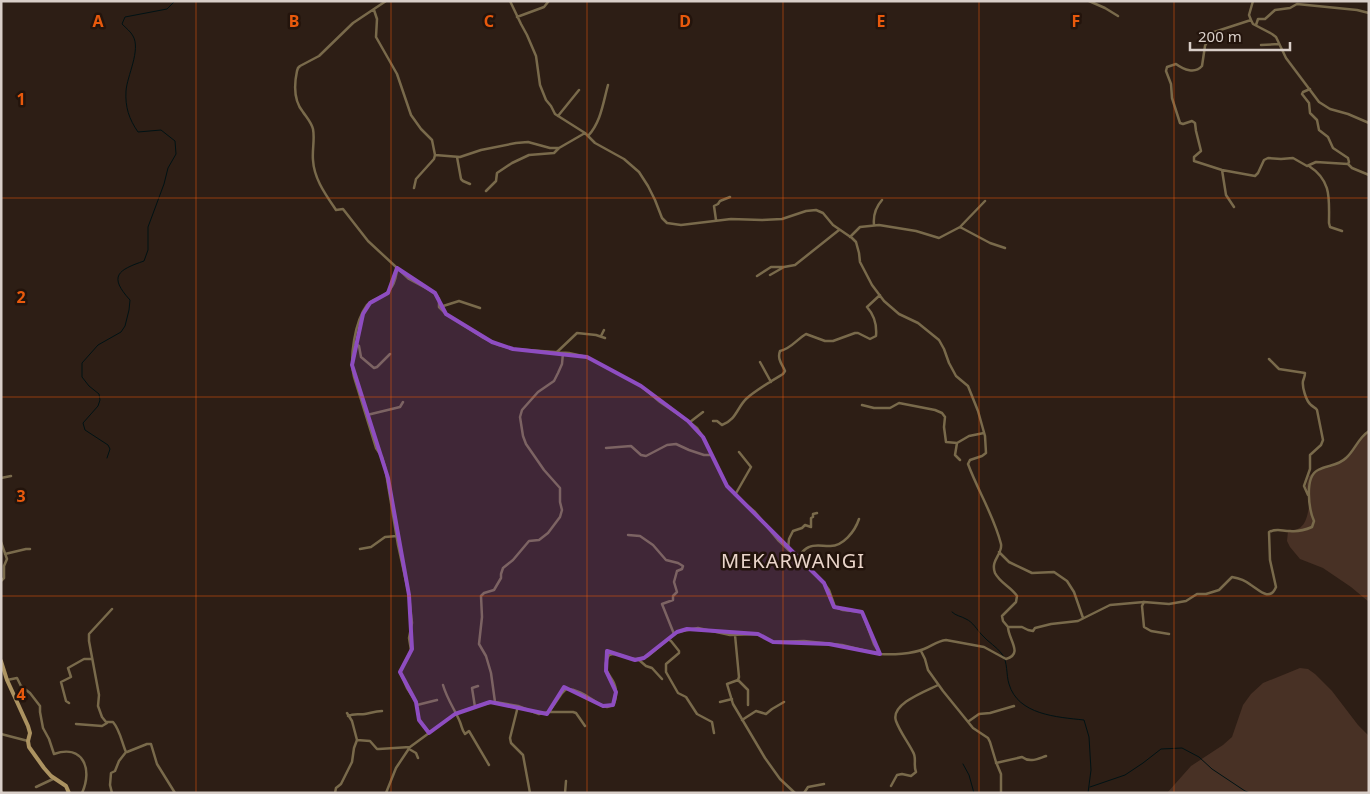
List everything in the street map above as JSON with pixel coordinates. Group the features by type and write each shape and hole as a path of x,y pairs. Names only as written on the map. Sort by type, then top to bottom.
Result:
{"main road":[{"path":"1,662 28,726 30,733 29,747 44,768 66,786 69,793"}],"street":[{"path":"386,1 346,29 319,56 298,68 296,76 296,99 313,130 313,165 318,180 336,210 343,209 365,238 408,279 435,293 439,299 440,308 446,314 498,345 513,349 573,353 586,356 630,379 690,422 696,428 712,455 724,481 735,495 755,512 773,534 824,583 830,593 833,605 843,610 862,612 874,644 880,654"},
{"path":"510,1 536,56 540,85 546,100 558,116 596,143 624,159 639,172 648,186 662,218 667,223 681,225 744,218 762,220 782,219 806,211 816,210 823,213 839,230 856,242 860,262 872,286 880,295 899,314 918,323 939,340 956,376 968,386 978,411 984,433 986,453 968,461 968,464 1002,546 994,563 995,572 1002,582 1014,592 1017,600 1002,616 1008,627 1009,637 1015,650 1014,655 1006,660 984,647 946,640 941,640 921,650 887,655 842,645 793,641 781,643 773,642 758,634 735,635 698,628 681,630 648,656 639,659 635,660 615,654 608,657 606,671 614,683 616,692 613,705 607,707 595,702 582,693 566,689 550,712"},
{"path":"1089,1 1118,16"},
{"path":"1253,1 1249,15 1253,24 1272,34 1280,44 1286,58 1322,105 1369,123"},
{"path":"517,17 544,7 548,2"},
{"path":"1256,25 1258,19 1265,18 1274,10 1290,8 1297,4 1369,13"},
{"path":"373,10 377,19 376,37 397,74 411,116 432,140 434,160 416,178 414,188"},
{"path":"1251,20 1211,33 1205,46 1200,69 1190,71 1180,68 1176,64 1166,68 1171,84 1172,99 1180,123 1192,121 1195,123 1201,151 1194,157 1194,161 1222,170 1256,175 1264,160 1269,158 1293,158 1309,166 1319,174 1328,190 1330,227 1342,231"},
{"path":"1261,45 1280,44"},
{"path":"588,136 600,116 599,113 604,103 608,85"},
{"path":"1310,89 1302,93 1310,103 1310,113 1317,120 1320,130 1329,138 1333,148 1348,158 1348,164"},
{"path":"558,116 579,90"},
{"path":"486,191 496,180 497,173 511,164 531,155 554,153 584,133"},
{"path":"435,155 457,157 516,142 528,142 550,148 559,148"},
{"path":"457,157 462,179 470,184"},
{"path":"1309,166 1316,162 1348,164 1352,168 1369,175"},
{"path":"1222,170 1225,193 1234,207"},
{"path":"716,220 714,206 730,197"},
{"path":"874,225 876,209 882,200"},
{"path":"850,237 860,227 874,225 916,231 939,238 960,227 985,201"},
{"path":"960,227 990,243 1005,248"},
{"path":"757,276 771,267 795,265 839,230"},
{"path":"770,274 784,266"},
{"path":"397,268 395,281 388,293 368,305 363,314 354,341 352,358 353,372 366,415 376,448 382,457 385,467 409,594 412,626 409,638 411,650 400,672 406,688 417,705 419,720 429,732"},
{"path":"713,421 717,421 722,425 725,424 735,416 746,398 783,374 785,371 778,355 780,351 784,351 794,345 803,335 806,334 825,341 833,341 855,333 870,339 876,336 877,328 872,313 866,307 880,295"},
{"path":"440,308 459,301 480,308"},
{"path":"601,336 604,330"},
{"path":"556,352 577,333 605,338"},
{"path":"354,341 359,346 361,357 375,368 390,354"},
{"path":"495,702 491,673 486,656 479,644 482,620 481,596 494,590 501,578 503,568 513,560 529,541 539,540 550,532 562,512 560,488 544,470 526,444 520,416 522,410 538,392 554,381 562,364 563,353"},
{"path":"1269,359 1279,369 1305,373 1303,382 1304,392 1310,404 1316,407 1317,410 1323,440 1321,445 1309,457 1310,469 1304,488 1310,497"},
{"path":"760,362 771,382"},
{"path":"366,415 400,407 403,402"},
{"path":"862,405 890,408 899,403 939,411 945,417 945,442 957,442 969,436 984,433"},
{"path":"690,422 703,412"},
{"path":"1008,627 1022,627 1032,631 1035,628 1051,624 1078,621 1110,605 1144,602 1169,604 1186,601 1197,594 1206,594 1219,590 1232,577 1248,583 1264,594 1273,592 1276,587 1270,560 1269,532 1275,530 1291,532 1312,527 1314,523 1308,489 1314,472 1338,464 1347,458 1360,439 1369,432"},
{"path":"957,442 955,455 960,460"},
{"path":"606,448 631,446 641,455 646,456 666,446 676,444 687,450 704,455 712,455"},
{"path":"735,495 751,467 739,452"},
{"path":"1,478 11,476"},
{"path":"788,549 789,538 793,531 805,525 811,527 811,518 813,514 817,513"},
{"path":"798,557 805,549 811,546 831,547 842,542 851,535 859,519"},
{"path":"628,535 640,536 653,545 666,560 683,566 682,570 677,571 674,581 677,592 673,601 662,604 674,634"},
{"path":"360,549 371,547 385,537 397,536"},
{"path":"1,542 7,561 4,566 4,578 1,581"},
{"path":"5,554 30,549"},
{"path":"999,552 1009,562 1032,573 1054,572 1067,581 1074,592 1083,618"},
{"path":"1144,602 1142,606 1144,628 1169,634"},
{"path":"107,723 102,717 98,706 99,695 89,634 112,609"},
{"path":"735,635 738,680 748,690 748,705"},
{"path":"668,639 679,650 679,653 666,664 666,672 679,694 686,697 697,714 711,721 714,733"},
{"path":"921,650 928,670 938,685 973,728 988,738 1001,774 1001,793"},
{"path":"69,703 66,701 61,682 71,677 68,668 84,659 92,659"},
{"path":"639,659 646,666 652,668 662,679"},
{"path":"7,680 17,678 21,686 30,693 40,706 43,728 50,739 54,754 61,751 77,755 85,762 86,785 82,793"},
{"path":"738,680 727,683 742,720 769,764 780,779 795,793"},
{"path":"443,685 464,733 469,731 490,765"},
{"path":"891,786 897,775 911,776 916,772 914,766 915,755 896,721 895,715 898,707 938,685"},
{"path":"475,707 472,688 478,686"},
{"path":"720,702 732,699"},
{"path":"417,705 437,700"},
{"path":"386,793 396,768 409,748 455,714 475,707 495,702 518,706 539,714 550,712 575,713 585,726"},
{"path":"742,720 756,711 766,714 784,702"},
{"path":"518,706 510,738 511,743 523,755 530,793"},
{"path":"968,721 979,714 1014,706"},
{"path":"335,793 336,788 341,784 352,762 357,740 348,714 367,714 382,711"},
{"path":"76,724 102,726 112,722 116,726 126,752"},
{"path":"2,735 28,741"},
{"path":"357,740 370,741 379,749 409,748 416,753 418,758"},
{"path":"112,793 110,785 111,772 115,771 119,761 126,752 147,744 151,744 157,764 175,793"},
{"path":"996,763 1022,757 1031,761 1046,756"},
{"path":"36,787 55,778"},
{"path":"565,793 566,781"},
{"path":"804,793 808,786 824,784"}],"highlighted area":[{"path":"397,268 435,293 446,314 492,342 513,349 587,357 641,386 688,421 703,437 727,486 824,583 834,607 862,612 880,654 829,644 773,642 758,634 687,629 677,632 644,658 635,660 607,651 606,671 616,692 613,705 603,706 564,687 547,714 490,702 455,714 429,733 419,720 416,702 400,672 412,649 409,595 388,478 352,365 363,314 370,303 388,293"}],"shaded area":[{"path":"1369,431 1369,602 1323,568 1300,559 1287,541 1288,531 1298,529 1306,520 1309,494 1306,487 1309,476 1316,471 1331,467 1347,458 1361,437"},
{"path":"1300,668 1308,669 1315,674 1332,691 1358,725 1369,736 1369,793 1167,793 1191,766 1232,737 1243,705 1251,694 1263,683"}],"waterway":[{"path":"107,458 110,449 108,445 85,430 83,423 98,406 100,400 99,394 82,377 82,363 98,345 121,332 125,326 130,300 119,285 119,275 122,271 144,261 148,250 148,227 168,168 176,154 175,141 161,130 138,132 130,118 126,102 126,91 135,56 135,42 132,34 122,24 125,17 167,9 175,1"},
{"path":"952,612 971,622 984,638 1002,654 1009,684 1021,702 1040,712 1084,720 1089,737 1091,770 1088,793"},
{"path":"1090,787 1125,775 1161,749 1182,748 1199,757 1212,769 1250,793"},
{"path":"963,764 969,775 974,793"}],"district":[{"name":"MEKARWANGI","path":"793,560"}]}
